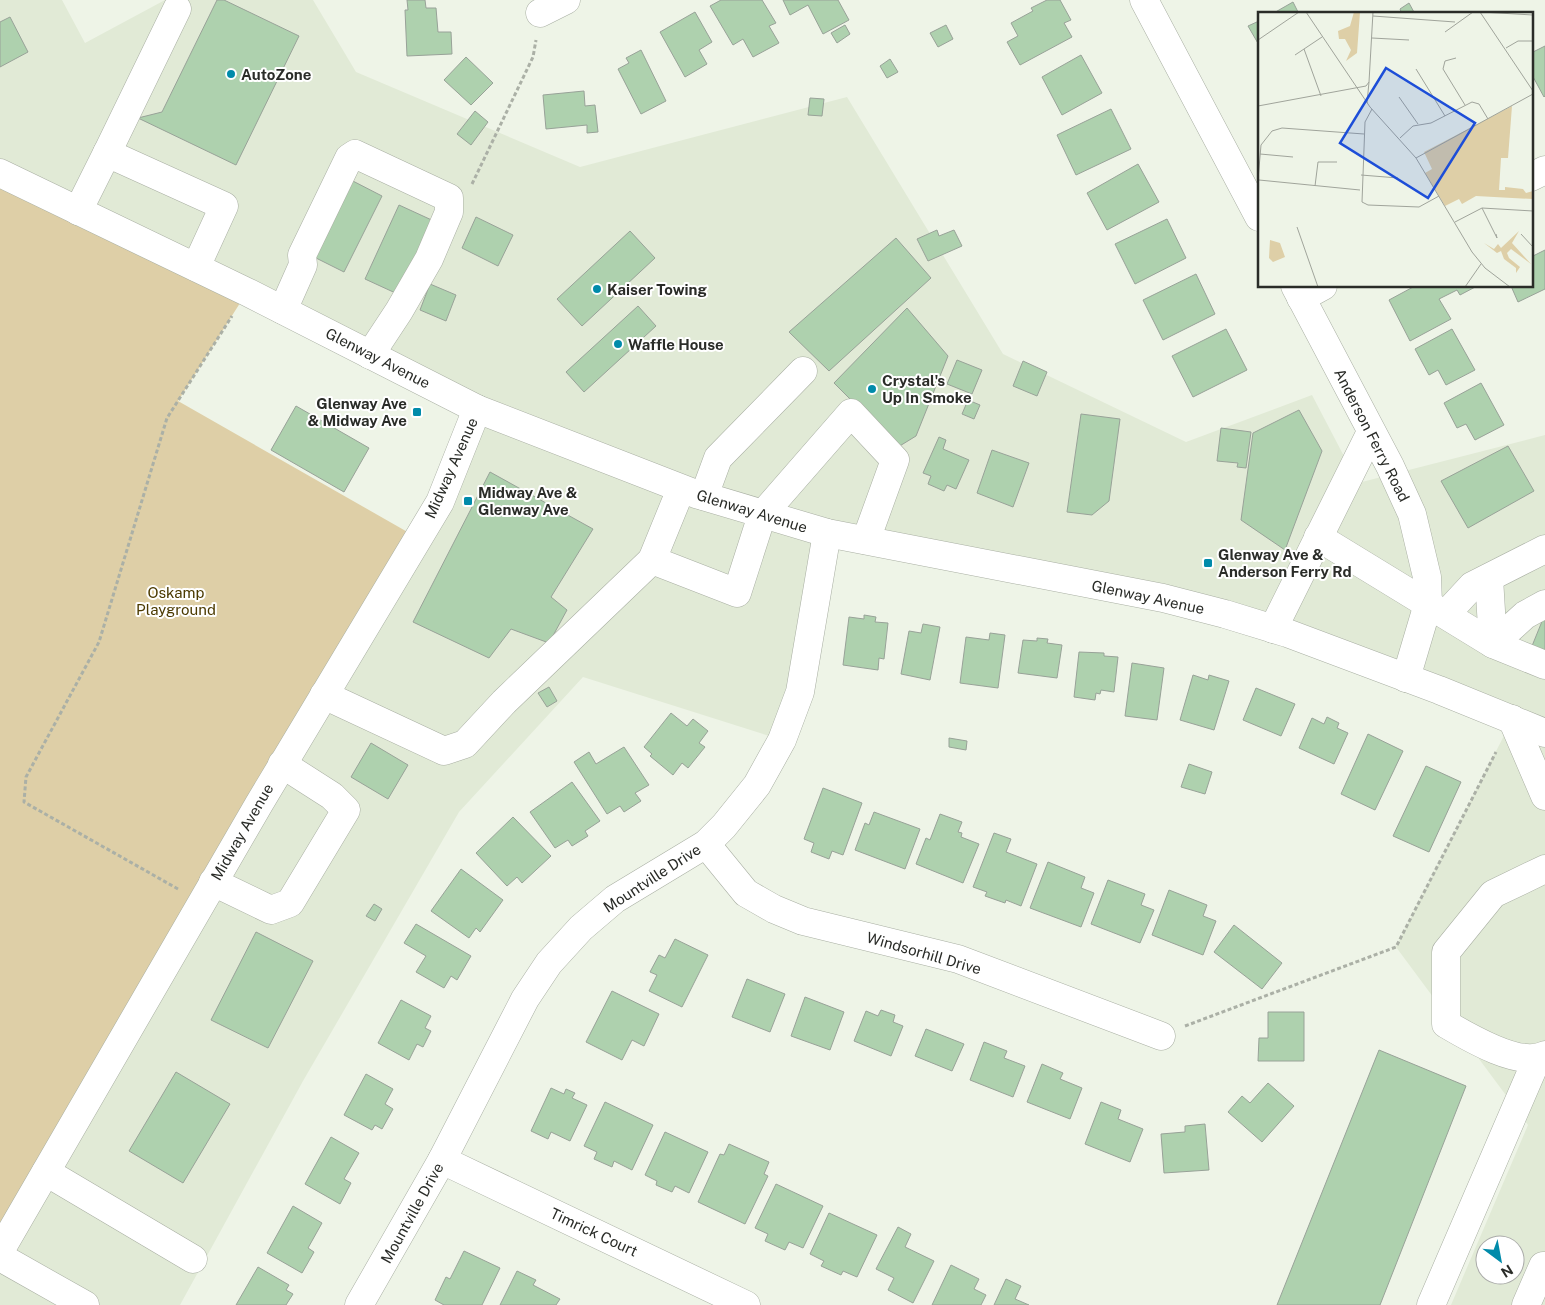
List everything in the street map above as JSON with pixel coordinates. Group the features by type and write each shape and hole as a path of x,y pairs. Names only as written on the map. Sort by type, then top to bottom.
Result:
{"street":[{"path":"540,14 566,0"},
{"path":"1144,0 1258,215"},
{"path":"78,210 107,154 176,9"},
{"path":"107,154 224,206 196,267"},
{"path":"283,310 303,265 302,255 349,158 355,154 449,198 450,212 429,259 399,312 370,354"},
{"path":"1532,176 1545,170"},
{"name":"Glenway Avenue","path":"0,173 247,292 478,409 693,492 827,533 1163,598 1273,629 1406,678 1545,733"},
{"name":"Anderson Ferry Road","path":"1307,290 1371,432 1390,466 1412,514 1427,577 1437,609 1406,678"},
{"path":"324,695 444,750 465,744 504,702 652,560 693,492 718,458 803,371"},
{"name":"Midway Avenue","path":"0,1252 282,764 440,502 478,409"},
{"path":"652,560 737,593 762,514 851,414 895,460 866,540"},
{"path":"1273,629 1371,432"},
{"name":"Mountville Drive","path":"359,1305 442,1160 525,999 549,963 581,928 615,900 706,844 724,826 757,785 782,740 800,692 827,533"},
{"path":"1318,537 1493,644 1545,665"},
{"path":"1437,609 1472,586 1545,549"},
{"path":"1489,578 1493,644"},
{"path":"1493,644 1526,615 1545,604"},
{"path":"1512,719 1545,796"},
{"path":"207,892 271,910 290,903 346,810 332,796 282,764"},
{"name":"Windsorhill Drive","path":"706,844 746,893 774,909 803,920 958,959 1161,1036"},
{"path":"1430,1305 1541,1057 1492,1050 1446,1024 1446,952 1493,894 1545,869"},
{"name":"Timrick Court","path":"442,1160 746,1305"},
{"path":"46,1172 193,1259"},
{"path":"0,1257 85,1305"},
{"path":"1526,1305 1544,1266"}],"path":[{"path":"207,892 24,802 23,790 26,777 99,642 167,418 247,292"},
{"path":"1161,1036 1396,947 1512,719"}],"shaded area":[{"path":"0,0 62,0 85,43 165,0 313,0 356,72 580,167 847,97 1003,354 1186,442 1312,395 1358,483 1545,435 1545,1305 1451,1305 1475,1249 1475,1285 1525,1285 1525,1235 1481,1235 1528,1125 1396,947 1512,720 1287,633 827,533 782,740 583,677 459,812 303,1081 180,1305 0,1305 0,1251 477,409 0,173"}],"green space":[{"name":"Oskamp Playground","path":"0,173 247,292 178,401 418,538 0,1251"}],"building":[{"name":"AutoZone","path":"217,0 224,0 299,36 236,165 138,118 162,112"},
{"path":"407,0 425,0 426,8 436,8 438,32 451,32 452,54 407,56 405,10 408,10"},
{"path":"721,0 762,0 776,23 769,26 779,43 753,57 743,39 733,45 710,6"},
{"path":"783,0 838,0 849,20 823,34 808,5 790,15"},
{"path":"1047,0 1060,0 1071,20 1064,23 1072,37 1020,65 1007,42 1018,36 1011,23 1033,11 1031,8"},
{"path":"1293,2 1298,12 1276,12"},
{"path":"1409,3 1414,12 1401,12 1400,9"},
{"path":"695,12 712,42 699,50 707,64 685,77 660,32"},
{"path":"10,17 28,52 0,67 0,22"},
{"path":"1258,21 1258,43 1248,26"},
{"path":"845,25 850,34 837,43 831,33"},
{"path":"946,25 953,39 938,47 930,33"},
{"path":"1545,46 1544,97 1532,75 1532,52"},
{"path":"641,50 666,101 641,114 618,69 629,63 626,58"},
{"path":"1081,55 1102,93 1062,115 1042,77"},
{"path":"466,57 493,83 471,105 444,80"},
{"path":"890,59 898,72 887,78 880,66"},
{"path":"584,91 585,106 595,105 598,132 587,133 587,125 546,129 543,95"},
{"path":"810,98 824,99 822,116 808,115"},
{"path":"1111,109 1131,149 1076,175 1057,135"},
{"path":"475,111 488,122 471,145 457,134"},
{"path":"1138,164 1159,202 1107,230 1087,193"},
{"path":"347,178 382,196 344,272 308,254"},
{"path":"399,205 436,222 402,296 365,279"},
{"path":"476,217 513,235 498,266 462,248"},
{"path":"1167,219 1186,258 1135,284 1115,244"},
{"path":"937,230 939,236 954,230 962,246 928,261 917,239"},
{"path":"630,231 655,258 582,326 557,299"},
{"path":"896,238 931,278 829,371 789,332"},
{"path":"1545,250 1545,289 1518,302 1512,288 1532,288 1532,256"},
{"path":"1196,274 1215,314 1163,340 1143,300"},
{"path":"430,284 456,295 446,321 420,310"},
{"path":"1411,288 1473,288 1460,295 1457,290 1439,299 1451,319 1410,341 1389,300"},
{"path":"638,306 656,326 584,392 566,372"},
{"path":"907,308 948,356 916,436 898,447 834,383"},
{"path":"1226,329 1247,370 1193,397 1172,356"},
{"path":"1452,329 1475,370 1446,385 1438,370 1429,375 1415,349"},
{"path":"957,360 982,370 972,394 947,384"},
{"path":"1023,361 1047,372 1037,396 1013,386"},
{"path":"1481,383 1504,425 1475,440 1466,424 1457,428 1444,403"},
{"path":"968,400 980,405 974,419 962,414"},
{"path":"296,406 369,448 344,492 271,450"},
{"path":"1299,410 1322,451 1285,550 1241,520 1253,433"},
{"path":"1081,414 1120,419 1109,501 1092,515 1067,512"},
{"path":"1221,428 1251,432 1246,468 1237,467 1238,463 1217,461"},
{"path":"939,437 946,440 943,449 969,460 956,489 947,485 944,491 928,484 931,476 923,473"},
{"path":"1508,446 1534,491 1468,528 1441,481"},
{"path":"992,450 1029,463 1013,507 977,493"},
{"path":"490,472 593,529 551,597 567,610 549,643 511,629 489,658 413,622"},
{"path":"1545,614 1545,651 1532,646"},
{"path":"864,615 876,617 875,622 888,623 884,659 879,658 878,670 843,665 849,617 864,619"},
{"path":"923,624 940,627 930,680 901,674 909,631 921,633"},
{"path":"990,633 1005,635 998,688 960,683 966,637 989,640"},
{"path":"1037,638 1048,639 1047,643 1062,645 1057,678 1018,673 1023,640 1037,641"},
{"path":"1079,652 1104,653 1104,656 1118,657 1114,692 1101,690 1100,694 1096,693 1095,700 1074,697"},
{"path":"1132,663 1164,668 1157,720 1125,716"},
{"path":"1193,675 1208,680 1209,675 1229,681 1214,730 1180,720"},
{"path":"549,687 557,701 547,707 538,693"},
{"path":"1256,688 1295,704 1281,736 1243,720"},
{"path":"671,713 687,726 693,719 708,731 699,743 705,747 688,768 682,763 673,775 650,756 652,754 644,747"},
{"path":"1327,717 1339,723 1337,728 1348,733 1334,764 1299,748 1312,718 1324,724"},
{"path":"1368,734 1403,751 1375,810 1341,794"},
{"path":"949,738 967,741 966,750 949,747"},
{"path":"371,743 408,765 388,799 351,777"},
{"path":"624,747 649,785 635,793 641,801 624,812 620,806 607,814 574,762 589,752 596,764"},
{"path":"1189,764 1212,772 1205,794 1181,787"},
{"path":"1426,766 1461,782 1429,852 1393,836"},
{"path":"572,782 600,821 585,831 588,836 572,846 568,840 555,848 530,812"},
{"path":"823,788 862,803 843,855 832,851 829,859 811,852 814,843 804,839"},
{"path":"874,812 920,829 905,869 855,850 865,823 869,825"},
{"path":"940,814 962,822 958,832 962,833 961,837 979,844 963,883 916,864 926,838 930,840"},
{"path":"513,817 551,856 522,883 517,877 507,886 476,853"},
{"path":"994,833 1011,839 1006,852 1037,864 1021,906 1006,900 1005,903 985,896 987,892 973,887"},
{"path":"1048,862 1085,877 1081,888 1094,893 1081,927 1030,908"},
{"path":"461,869 503,900 480,932 476,928 469,938 431,911"},
{"path":"1108,880 1145,894 1141,905 1154,910 1140,943 1091,924"},
{"path":"1169,890 1207,905 1203,916 1216,921 1203,955 1152,935"},
{"path":"374,904 382,909 375,921 366,916"},
{"path":"416,924 471,956 457,980 451,976 444,988 416,972 426,956 404,943"},
{"path":"1234,925 1282,963 1262,989 1214,952"},
{"path":"256,932 313,961 268,1048 211,1020"},
{"path":"675,939 708,955 682,1007 649,991 657,975 650,972 659,955 665,958"},
{"path":"747,979 785,994 770,1032 732,1017"},
{"path":"612,991 659,1014 644,1046 632,1040 622,1060 586,1042"},
{"path":"805,997 844,1012 830,1050 791,1036"},
{"path":"401,1000 431,1016 425,1028 431,1031 423,1047 417,1044 409,1060 378,1043"},
{"path":"881,1010 895,1015 893,1022 903,1026 891,1056 854,1041 866,1011 878,1016"},
{"path":"1268,1012 1304,1012 1304,1061 1258,1061 1259,1038 1268,1038"},
{"path":"926,1029 964,1044 952,1071 915,1056"},
{"path":"984,1042 1007,1051 1004,1058 1025,1066 1013,1097 970,1080"},
{"path":"1379,1050 1466,1086 1380,1305 1277,1305"},
{"path":"1042,1064 1063,1073 1060,1079 1082,1088 1070,1119 1027,1102"},
{"path":"176,1072 230,1104 183,1183 129,1151"},
{"path":"366,1074 393,1089 385,1104 393,1109 382,1129 375,1125 372,1130 344,1115"},
{"path":"1268,1083 1294,1106 1262,1142 1228,1112 1242,1096 1250,1103"},
{"path":"551,1088 564,1094 566,1089 575,1093 572,1098 587,1105 570,1141 551,1132 548,1139 531,1131"},
{"path":"605,1102 653,1125 632,1170 614,1161 612,1167 594,1159 597,1152 584,1146"},
{"path":"1101,1102 1121,1110 1118,1119 1143,1129 1130,1162 1085,1144"},
{"path":"1205,1124 1209,1170 1164,1173 1161,1134 1185,1132 1185,1126"},
{"path":"665,1132 708,1152 689,1193 675,1186 672,1192 656,1185 657,1181 645,1175"},
{"path":"331,1137 359,1153 344,1179 351,1183 340,1204 305,1184"},
{"path":"729,1144 769,1162 764,1174 768,1176 745,1224 698,1202 720,1154 724,1155"},
{"path":"776,1184 823,1206 803,1248 789,1242 785,1250 765,1241 768,1234 755,1228"},
{"path":"293,1206 322,1223 308,1248 314,1252 302,1273 267,1253"},
{"path":"829,1213 877,1235 857,1277 843,1271 841,1275 821,1266 824,1261 810,1254"},
{"path":"898,1227 911,1234 905,1247 934,1261 913,1303 888,1290 894,1278 876,1269"},
{"path":"464,1251 500,1268 482,1305 444,1305 435,1300 446,1277 450,1279"},
{"path":"951,1265 979,1279 974,1289 986,1295 981,1305 932,1305"},
{"path":"258,1267 289,1285 286,1290 293,1294 286,1305 236,1305"},
{"path":"517,1271 536,1280 533,1285 560,1299 556,1305 500,1305"},
{"path":"1006,1279 1021,1286 1015,1299 1029,1305 994,1305"}],"place":[{"name":"AutoZone","path":"231,74"},
{"name":"Kaiser Towing","path":"597,289"},
{"name":"Waffle House","path":"618,344"},
{"name":"Crystal's Up In Smoke","path":"872,389"},
{"name":"Glenway Ave & Midway Ave","path":"417,412"},
{"name":"Midway Ave & Glenway Ave","path":"468,501"},
{"name":"Glenway Ave & Anderson Ferry Rd","path":"1208,563"}]}
